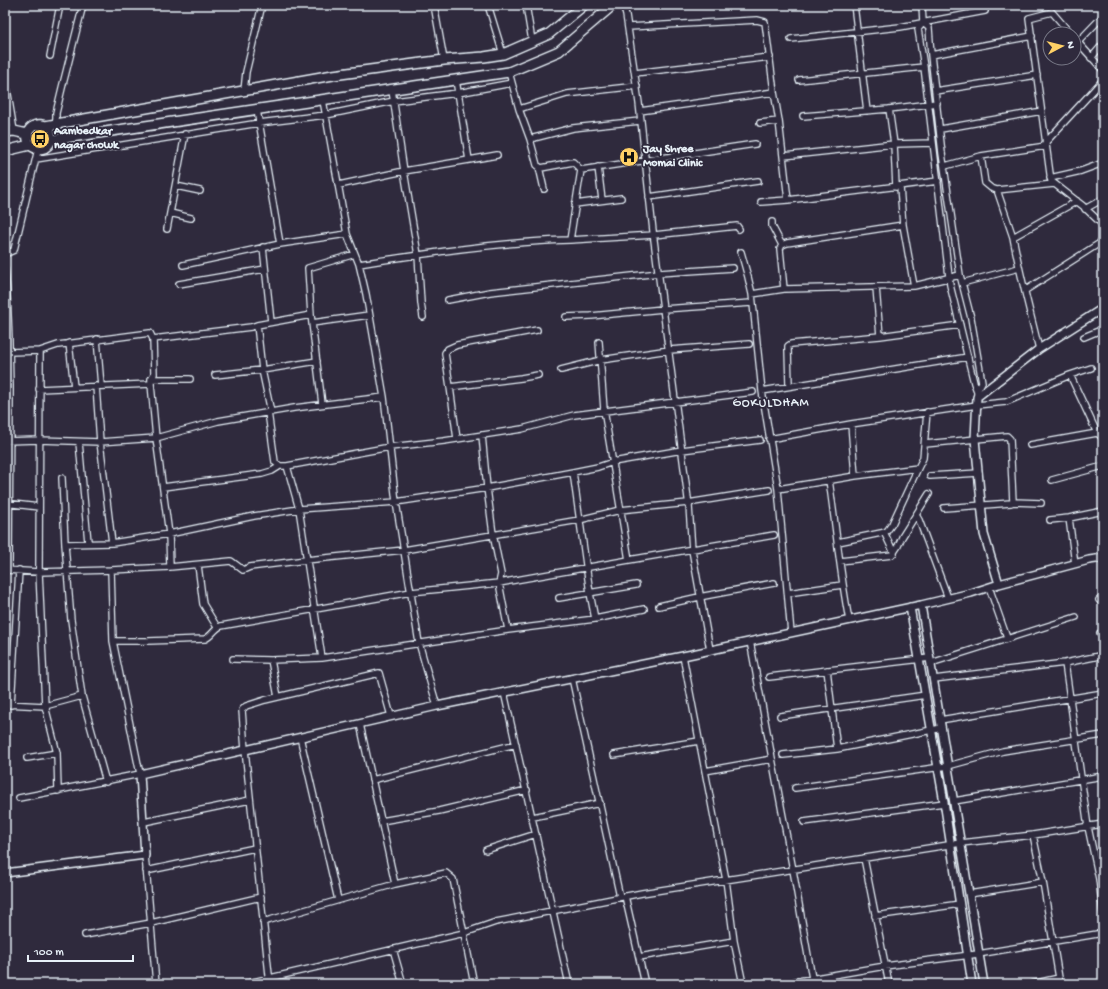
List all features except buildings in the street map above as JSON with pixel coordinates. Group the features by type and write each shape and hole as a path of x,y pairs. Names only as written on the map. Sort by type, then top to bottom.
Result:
{"highway":[{"path":"45,126 333,75 502,54 549,34 584,5"},
{"path":"51,140 509,72 559,51 613,5"},
{"path":"5,150 46,147 52,137 50,130 41,124 31,128 27,134 28,142 34,147"},
{"path":"10,132 27,134"}],"street":[{"path":"50,56 60,5"},
{"path":"56,123 56,113 84,5"},
{"path":"244,91 246,72 262,5"},
{"path":"434,5 444,60"},
{"path":"488,5 502,54"},
{"path":"526,5 532,41"},
{"path":"623,5 637,86 649,197 682,450 692,550 699,597 710,650"},
{"path":"854,5 867,111"},
{"path":"922,5 924,23 929,28 935,91 960,275 971,318 982,382 977,398"},
{"path":"791,39 924,23 985,11"},
{"path":"1064,26 1052,12 1029,18 1050,178 1054,184 1077,201 1103,225"},
{"path":"1082,35 1103,16"},
{"path":"628,27 757,20 765,22 784,156 788,200"},
{"path":"924,23 918,29 950,278 977,398 975,439 984,534 999,584"},
{"path":"931,55 1032,36"},
{"path":"1091,58 1103,44"},
{"path":"1082,47 1103,70"},
{"path":"635,73 770,57"},
{"path":"799,80 924,67"},
{"path":"509,72 519,109 530,139 537,165 539,167 544,189"},
{"path":"935,91 1037,75"},
{"path":"5,76 10,132"},
{"path":"456,80 469,160"},
{"path":"945,166 981,156 1046,145 1103,80"},
{"path":"36,159 186,134 326,115 394,101 458,93 512,83"},
{"path":"519,109 567,94 637,86"},
{"path":"392,90 418,255 423,317"},
{"path":"640,111 774,92"},
{"path":"323,100 347,234 359,264 370,315 384,397 396,502 411,592 420,644 437,706"},
{"path":"803,116 889,109 937,103"},
{"path":"889,109 903,225 914,286"},
{"path":"257,110 280,244"},
{"path":"941,129 1042,111"},
{"path":"530,139 573,128 640,121"},
{"path":"760,123 779,121"},
{"path":"167,229 186,134"},
{"path":"784,156 894,144 933,143"},
{"path":"581,170 755,144"},
{"path":"5,254 14,250 36,159 34,147"},
{"path":"339,185 404,171 496,155"},
{"path":"981,156 985,183 991,188 997,190 1054,184"},
{"path":"539,167 542,168 573,162 581,170"},
{"path":"1050,178 1081,171 1103,163"},
{"path":"598,167 602,200"},
{"path":"570,240 581,170"},
{"path":"649,197 758,181"},
{"path":"761,202 898,187 938,181"},
{"path":"176,186 200,191"},
{"path":"997,190 1013,237 1039,349"},
{"path":"575,204 620,198"},
{"path":"1085,209 1103,199"},
{"path":"1013,237 1077,201"},
{"path":"170,213 192,218"},
{"path":"772,222 772,226 782,245 780,249 784,290"},
{"path":"782,245 903,225"},
{"path":"359,264 469,247 535,241 654,235 737,226 739,229"},
{"path":"183,265 280,244 347,234"},
{"path":"1026,290 1103,241"},
{"path":"263,248 271,322"},
{"path":"741,252 752,294 762,391 778,489 791,633"},
{"path":"322,404 311,315 308,268 355,254"},
{"path":"448,300 490,292 659,274 733,268"},
{"path":"962,283 1019,268"},
{"path":"5,270 9,352 7,569 39,572 67,572 170,567 230,561 243,570 306,560 404,550 579,520 620,510 688,503 770,490"},
{"path":"179,284 265,270"},
{"path":"752,294 784,290 914,286 960,275"},
{"path":"876,287 880,336"},
{"path":"566,317 752,303"},
{"path":"769,439 927,412 977,398 1039,349 1103,308"},
{"path":"153,339 251,327 311,315"},
{"path":"312,323 370,315"},
{"path":"257,325 262,370 270,412 275,462 280,466"},
{"path":"789,386 788,346 791,344 880,336 960,325"},
{"path":"1084,337 1103,329"},
{"path":"457,439 445,353 448,349 458,345 537,330"},
{"path":"9,352 40,351 69,343 150,333 153,339 154,374 151,381 156,438 169,534 170,567"},
{"path":"97,339 100,442 112,543"},
{"path":"599,342 604,410 629,560"},
{"path":"69,343 74,387"},
{"path":"561,370 601,360 669,350 749,344"},
{"path":"40,351 39,572 45,706 57,753 58,791"},
{"path":"762,391 968,357"},
{"path":"215,375 262,370 317,361"},
{"path":"977,398 1006,402 1070,375 1091,368"},
{"path":"450,386 538,375"},
{"path":"1070,375 1098,433 1103,438"},
{"path":"39,389 190,379"},
{"path":"163,487 262,474 272,471 280,466 390,447 522,429 574,415 604,410 753,392"},
{"path":"8,441 39,440 100,442 156,438 218,421 322,404 384,397"},
{"path":"838,542 887,531 892,524 923,458 927,412"},
{"path":"851,424 856,476"},
{"path":"1030,445 1098,433"},
{"path":"482,435 487,488 502,574 499,583 508,630"},
{"path":"924,444 1009,437 1013,502"},
{"path":"65,544 88,542 112,543 169,534 254,516 299,509 396,502 487,488 573,472 613,462 682,450 760,440"},
{"path":"79,442 88,542"},
{"path":"287,466 299,509 322,658"},
{"path":"1052,480 1103,466"},
{"path":"778,489 829,480 918,468"},
{"path":"573,472 586,567 595,619"},
{"path":"930,476 979,473"},
{"path":"62,478 71,620 82,696 106,782"},
{"path":"829,480 838,542 842,585 849,620"},
{"path":"840,561 890,556 894,553 902,537 929,494"},
{"path":"944,508 1011,504 1013,502 1041,503"},
{"path":"7,503 39,507"},
{"path":"1050,520 1069,518 1103,511"},
{"path":"916,515 948,598"},
{"path":"1069,518 1076,564"},
{"path":"884,532 894,553"},
{"path":"113,641 205,639 211,635 217,627 314,609 411,592 499,583 774,535"},
{"path":"20,798 106,782 437,706 683,656 922,605 1103,558"},
{"path":"198,564 203,604 217,627"},
{"path":"19,570 8,705 45,706 82,696"},
{"path":"111,570 113,641 140,774 146,871 156,984"},
{"path":"659,606 774,583"},
{"path":"559,598 636,585"},
{"path":"788,593 842,585"},
{"path":"989,587 1007,638"},
{"path":"922,605 984,984"},
{"path":"910,607 932,730 972,984"},
{"path":"233,659 271,660 322,658 508,630 595,619 644,609"},
{"path":"769,677 920,659 931,660 1076,617"},
{"path":"750,641 793,870 812,981"},
{"path":"683,656 726,880 734,942 743,984"},
{"path":"934,679 1065,663 1099,656"},
{"path":"271,660 278,697"},
{"path":"1065,663 1088,827 1101,878 1103,913"},
{"path":"827,670 837,749"},
{"path":"270,981 241,713 243,708 278,697 380,672 391,716"},
{"path":"572,678 622,897 645,984"},
{"path":"504,692 569,984"},
{"path":"940,720 1103,693"},
{"path":"780,716 926,695"},
{"path":"360,724 395,884"},
{"path":"783,755 837,749 942,728"},
{"path":"795,788 948,766 1003,751 1103,735"},
{"path":"300,737 338,900"},
{"path":"614,755 699,740"},
{"path":"372,780 516,744"},
{"path":"27,758 57,753"},
{"path":"705,771 772,759"},
{"path":"954,801 1103,776"},
{"path":"381,821 439,810 527,790"},
{"path":"144,822 250,800"},
{"path":"532,817 600,803"},
{"path":"804,822 944,803"},
{"path":"244,984 270,981 393,949 464,933 496,922 622,897 961,843 1033,835 1103,824"},
{"path":"486,850 536,834"},
{"path":"1033,835 1043,882 1060,984"},
{"path":"146,871 255,848"},
{"path":"5,873 145,856"},
{"path":"864,858 889,984"},
{"path":"263,922 395,884 442,873 449,874 453,879 474,984"},
{"path":"969,894 1043,882"},
{"path":"85,934 151,923 260,896"},
{"path":"875,916 960,904"},
{"path":"781,984 812,981 885,966 968,956 1052,943 1103,933"},
{"path":"639,957 734,942"},
{"path":"393,949 403,984"},
{"path":"1032,984 1059,978"}],"place":[{"name":"Aambedkar nagar chowk","path":"40,139"},
{"name":"Jay Shree Momai Clinic","path":"629,157"}],"district":[{"name":"GOKULDHAM","path":"771,403"}]}
